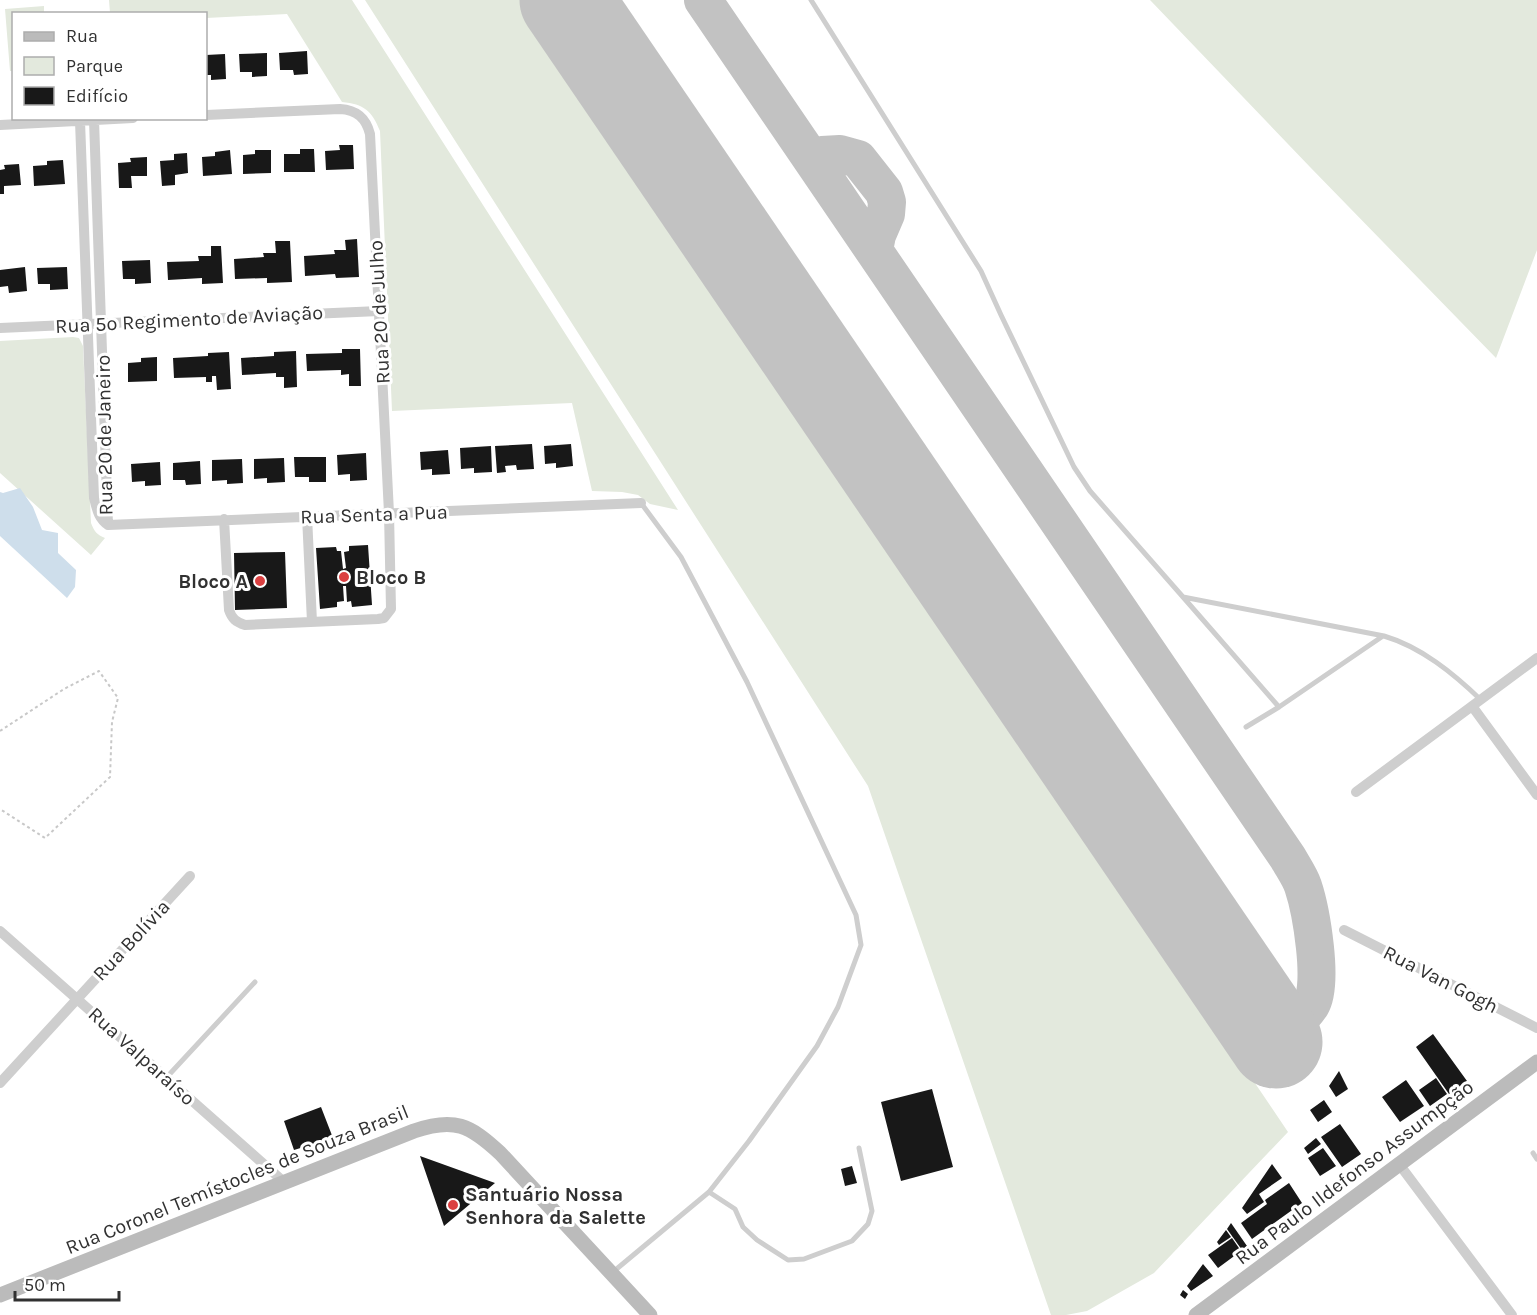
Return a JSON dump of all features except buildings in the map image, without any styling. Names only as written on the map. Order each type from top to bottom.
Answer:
[{"type":"main road","name":"Rua Paulo Ildefonso Assumpção","points":[[1196,1315],[1537,1062]]},
{"type":"main road","name":"Rua Coronel Temístocles de Souza Brasil","points":[[0,1295],[414,1131],[430,1125],[444,1124],[458,1125],[470,1130],[500,1153],[612,1273]]},
{"type":"main road","points":[[612,1273],[650,1315]]},
{"type":"street","name":"Rua 20 de Julho","points":[[207,115],[340,109],[354,111],[360,115],[368,126],[370,134],[392,601],[391,609],[384,618],[312,622]]},
{"type":"street","points":[[0,125],[94,120]]},
{"type":"street","name":"Rua 20 de Janeiro","points":[[94,120],[108,525]]},
{"type":"street","name":"Rua 20 de Janeiro","points":[[80,121],[94,498],[101,520],[108,525]]},
{"type":"street","name":"Rua 5º Regimento de Aviação","points":[[0,328],[379,311]]},
{"type":"street","name":"Rua Senta a Pua","points":[[108,525],[641,503]]},
{"type":"street","points":[[224,519],[229,610],[237,622],[245,625],[312,622],[307,516]]},
{"type":"street","points":[[1356,792],[1537,658]]},
{"type":"street","points":[[1476,703],[1537,795]]},
{"type":"street","name":"Rua Bolívia","points":[[0,1083],[190,876]]},
{"type":"street","name":"Rua Van Gogh","points":[[1344,930],[1537,1028]]},
{"type":"street","name":"Rua Valparaíso","points":[[0,931],[284,1182]]},
{"type":"street","points":[[1399,1164],[1512,1315]]},
{"type":"lane","points":[[811,0],[981,271],[1074,467],[1090,491],[1279,707]]},
{"type":"lane","points":[[612,1273],[710,1192],[749,1141],[817,1046],[838,1007],[861,945],[856,915],[747,682],[681,557],[641,503]]},
{"type":"lane","points":[[1183,597],[1384,636],[1412,646],[1461,680],[1476,703]]},
{"type":"lane","points":[[1246,727],[1384,636]]},
{"type":"lane","points":[[166,1078],[255,982]]},
{"type":"lane","points":[[710,1192],[735,1209],[743,1227],[757,1240],[788,1260],[804,1259],[852,1241],[868,1224],[872,1210],[859,1148]]},
{"type":"lane","points":[[1533,1153],[1537,1159]]},
{"type":"path","points":[[0,731],[64,689],[99,671],[118,698],[112,722],[110,777],[45,838],[0,809]]},
{"type":"green space","points":[[109,0],[352,0],[678,510],[650,504],[638,495],[592,491],[572,403],[392,411],[380,131],[374,118],[366,110],[342,102],[287,14],[207,18],[207,12],[110,12]]},
{"type":"green space","points":[[365,0],[523,0],[1288,1132],[1154,1273],[1087,1311],[1051,1315],[868,786]]},
{"type":"green space","points":[[1150,0],[1537,0],[1537,250],[1496,358],[1310,167]]},
{"type":"green space","points":[[44,6],[44,12],[12,12],[12,71],[10,71],[5,9]]},
{"type":"green space","points":[[79,338],[83,346],[91,523],[96,532],[105,538],[91,555],[0,473],[0,341]]},
{"type":"water","points":[[20,488],[33,507],[42,530],[58,533],[58,553],[76,570],[75,587],[67,598],[0,536],[0,492]]},
{"type":"taxiway","points":[[703,0],[1288,858],[1298,876],[1306,897],[1315,947],[1315,995],[1303,1015],[1276,1042]]},
{"type":"taxiway","points":[[820,171],[822,155],[840,154],[858,159],[884,192],[887,202],[886,214],[877,235],[874,250]]},
{"type":"runway","points":[[566,0],[1276,1042]]},
{"type":"place","name":"Bloco B","points":[[344,577]]},
{"type":"place","name":"Bloco A","points":[[260,581]]},
{"type":"place","name":"Santuário Nossa Senhora da Salette","points":[[453,1205]]}]
